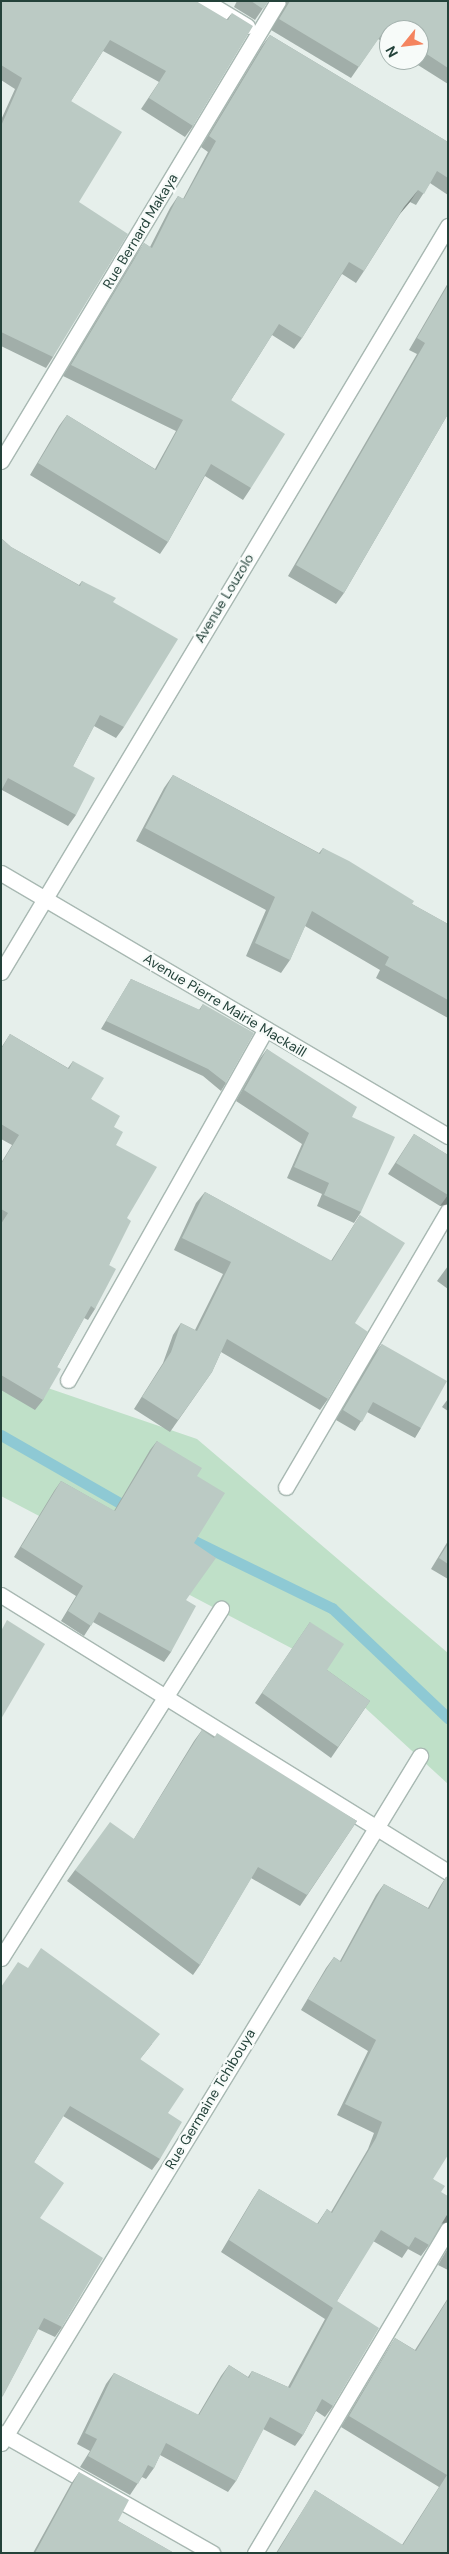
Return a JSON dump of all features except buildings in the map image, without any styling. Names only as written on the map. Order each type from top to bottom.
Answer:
[{"type":"street","points":[[206,1],[275,43]]},
{"type":"street","name":"Rue Bernard Makaya","points":[[1,460],[278,1]]},
{"type":"street","name":"Avenue Louzolo","points":[[1,972],[448,226]]},
{"type":"street","name":"Avenue Pierre Mairie Mackaill","points":[[1,873],[448,1136]]},
{"type":"street","points":[[68,1380],[266,1029]]},
{"type":"street","points":[[286,1487],[448,1211]]},
{"type":"street","points":[[1,1595],[448,1872]]},
{"type":"street","points":[[1,1958],[221,1608]]},
{"type":"street","name":"Rue Germaine Tchibouya","points":[[3,2437],[420,1756]]},
{"type":"street","points":[[255,2553],[448,2229]]},
{"type":"street","points":[[3,2437],[212,2553]]},
{"type":"green space","points":[[1,1372],[197,1439],[448,1653],[448,1784],[312,1659],[1,1496]]},
{"type":"waterway","points":[[1,1435],[132,1510]]},
{"type":"waterway","points":[[182,1535],[332,1608],[448,1718]]}]
